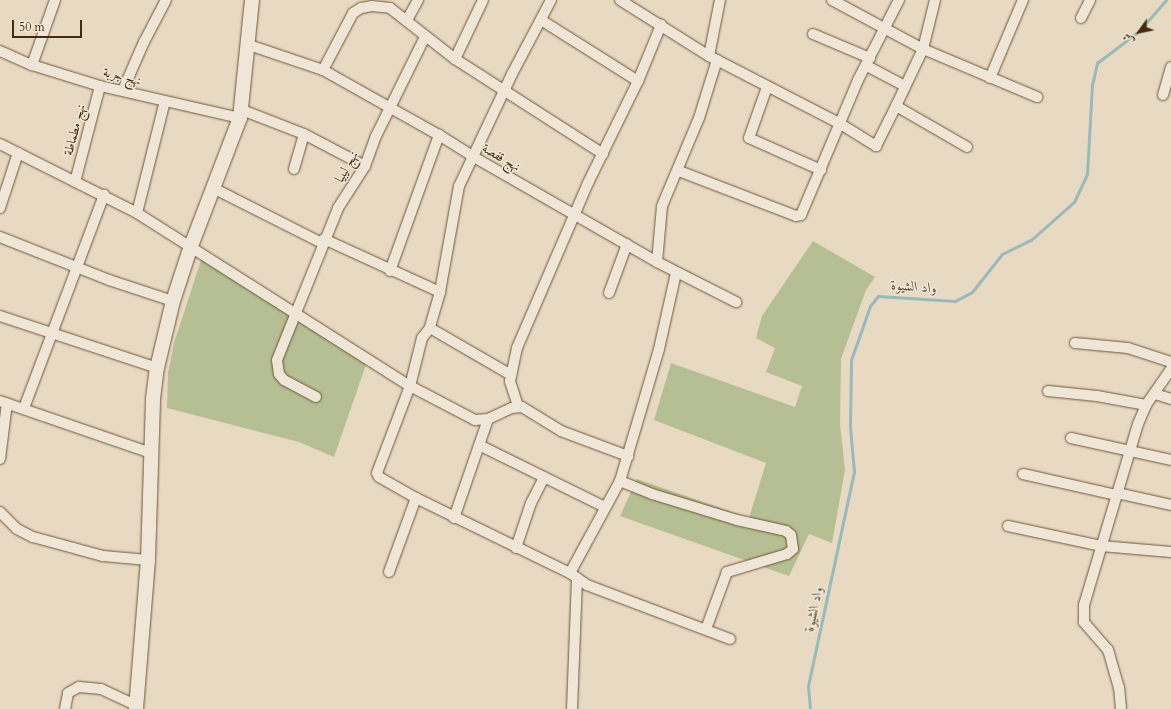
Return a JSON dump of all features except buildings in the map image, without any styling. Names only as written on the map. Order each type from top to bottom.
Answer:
[{"type":"main road","points":[[136,707],[148,560],[152,453],[152,399],[157,368],[173,301],[191,246],[215,189],[241,114],[249,45],[249,1]]},
{"type":"street","points":[[32,65],[55,0]]},
{"type":"street","points":[[123,90],[144,42],[166,0]]},
{"type":"street","points":[[407,20],[418,0]]},
{"type":"street","points":[[455,59],[483,0]]},
{"type":"street","points":[[551,0],[472,156],[458,190],[440,292],[430,328],[422,338],[410,386],[377,473],[379,478],[416,498],[454,518],[573,575],[587,584],[730,639]]},
{"type":"street","points":[[620,0],[713,58],[839,123],[876,146],[923,50],[935,0]]},
{"type":"street","points":[[657,262],[661,211],[666,194],[679,171],[699,118],[713,58],[720,0]]},
{"type":"street","points":[[832,0],[923,50],[1037,97]]},
{"type":"street","points":[[679,171],[796,216],[803,210],[839,123],[899,0]]},
{"type":"street","points":[[990,78],[1023,0]]},
{"type":"street","points":[[1081,18],[1090,0]]},
{"type":"street","points":[[323,70],[353,13],[361,8],[390,8],[407,20],[424,37],[455,59],[504,92],[603,154]]},
{"type":"street","points":[[541,20],[638,81]]},
{"type":"street","points":[[628,456],[561,431],[518,406],[512,388],[511,375],[521,337],[529,324],[574,214],[638,81],[661,25]]},
{"type":"street","points":[[813,34],[869,62],[905,86]]},
{"type":"street","name":"نهج ليبيا","points":[[316,397],[284,380],[276,366],[295,311],[323,241],[338,208],[365,166],[390,107],[424,37]]},
{"type":"street","name":"نهج قفصة","points":[[249,45],[323,70],[440,134],[472,156],[676,273],[736,302]]},
{"type":"street","name":"نهج جربة","points":[[0,51],[32,65],[100,86],[123,90],[165,101],[241,114],[304,134],[365,166]]},
{"type":"street","points":[[1163,95],[1171,67]]},
{"type":"street","name":"نهج مطماطة","points":[[75,182],[100,86]]},
{"type":"street","points":[[767,87],[749,138],[820,170]]},
{"type":"street","points":[[137,214],[165,101]]},
{"type":"street","points":[[896,106],[967,147]]},
{"type":"street","points":[[294,169],[304,134]]},
{"type":"street","points":[[390,271],[440,134]]},
{"type":"street","points":[[0,144],[104,195],[137,214],[295,311],[410,386],[475,420],[488,419],[518,406]]},
{"type":"street","points":[[0,208],[18,153]]},
{"type":"street","points":[[215,189],[323,241],[440,292]]},
{"type":"street","points":[[24,408],[52,334],[64,297],[79,268],[104,195]]},
{"type":"street","points":[[0,237],[79,268],[173,301]]},
{"type":"street","points":[[609,293],[627,244]]},
{"type":"street","points":[[572,709],[573,575],[605,506],[620,480],[659,349],[676,273]]},
{"type":"street","points":[[0,316],[157,368]]},
{"type":"street","points":[[430,328],[511,375]]},
{"type":"street","points":[[1075,343],[1128,348],[1171,362]]},
{"type":"street","points":[[1121,709],[1119,688],[1108,650],[1082,618],[1128,451],[1146,405],[1171,369]]},
{"type":"street","points":[[1048,391],[1097,396],[1146,405]]},
{"type":"street","points":[[1155,394],[1171,399]]},
{"type":"street","points":[[0,458],[3,402],[152,453]]},
{"type":"street","points":[[454,518],[481,446],[488,419]]},
{"type":"street","points":[[1071,438],[1171,460]]},
{"type":"street","points":[[481,446],[605,506]]},
{"type":"street","points":[[1023,474],[1171,505]]},
{"type":"street","points":[[516,548],[531,503],[544,476]]},
{"type":"street","points":[[620,480],[652,494],[737,520],[786,531],[791,535],[793,549],[787,554],[727,572],[706,629]]},
{"type":"street","points":[[389,572],[416,498]]},
{"type":"street","points":[[0,512],[17,529],[39,539],[104,556],[148,560]]},
{"type":"street","points":[[1008,526],[1101,546],[1171,552]]},
{"type":"street","points":[[65,709],[68,693],[79,687],[101,689],[136,707]]},
{"type":"green space","points":[[813,241],[875,277],[866,290],[841,359],[840,424],[845,470],[832,543],[809,534],[789,576],[620,516],[637,479],[749,518],[766,463],[654,420],[671,363],[795,407],[802,386],[766,372],[775,348],[756,338],[762,316]]},
{"type":"green space","points":[[203,254],[367,362],[334,457],[299,442],[167,408],[168,373],[174,343]]},
{"type":"waterway","name":"واد الشيوة","points":[[810,709],[808,686],[854,472],[850,427],[851,360],[870,306],[878,296],[955,301],[972,292],[1002,254],[1031,240],[1074,202],[1087,174],[1092,85],[1097,63],[1139,31],[1166,0]]}]
